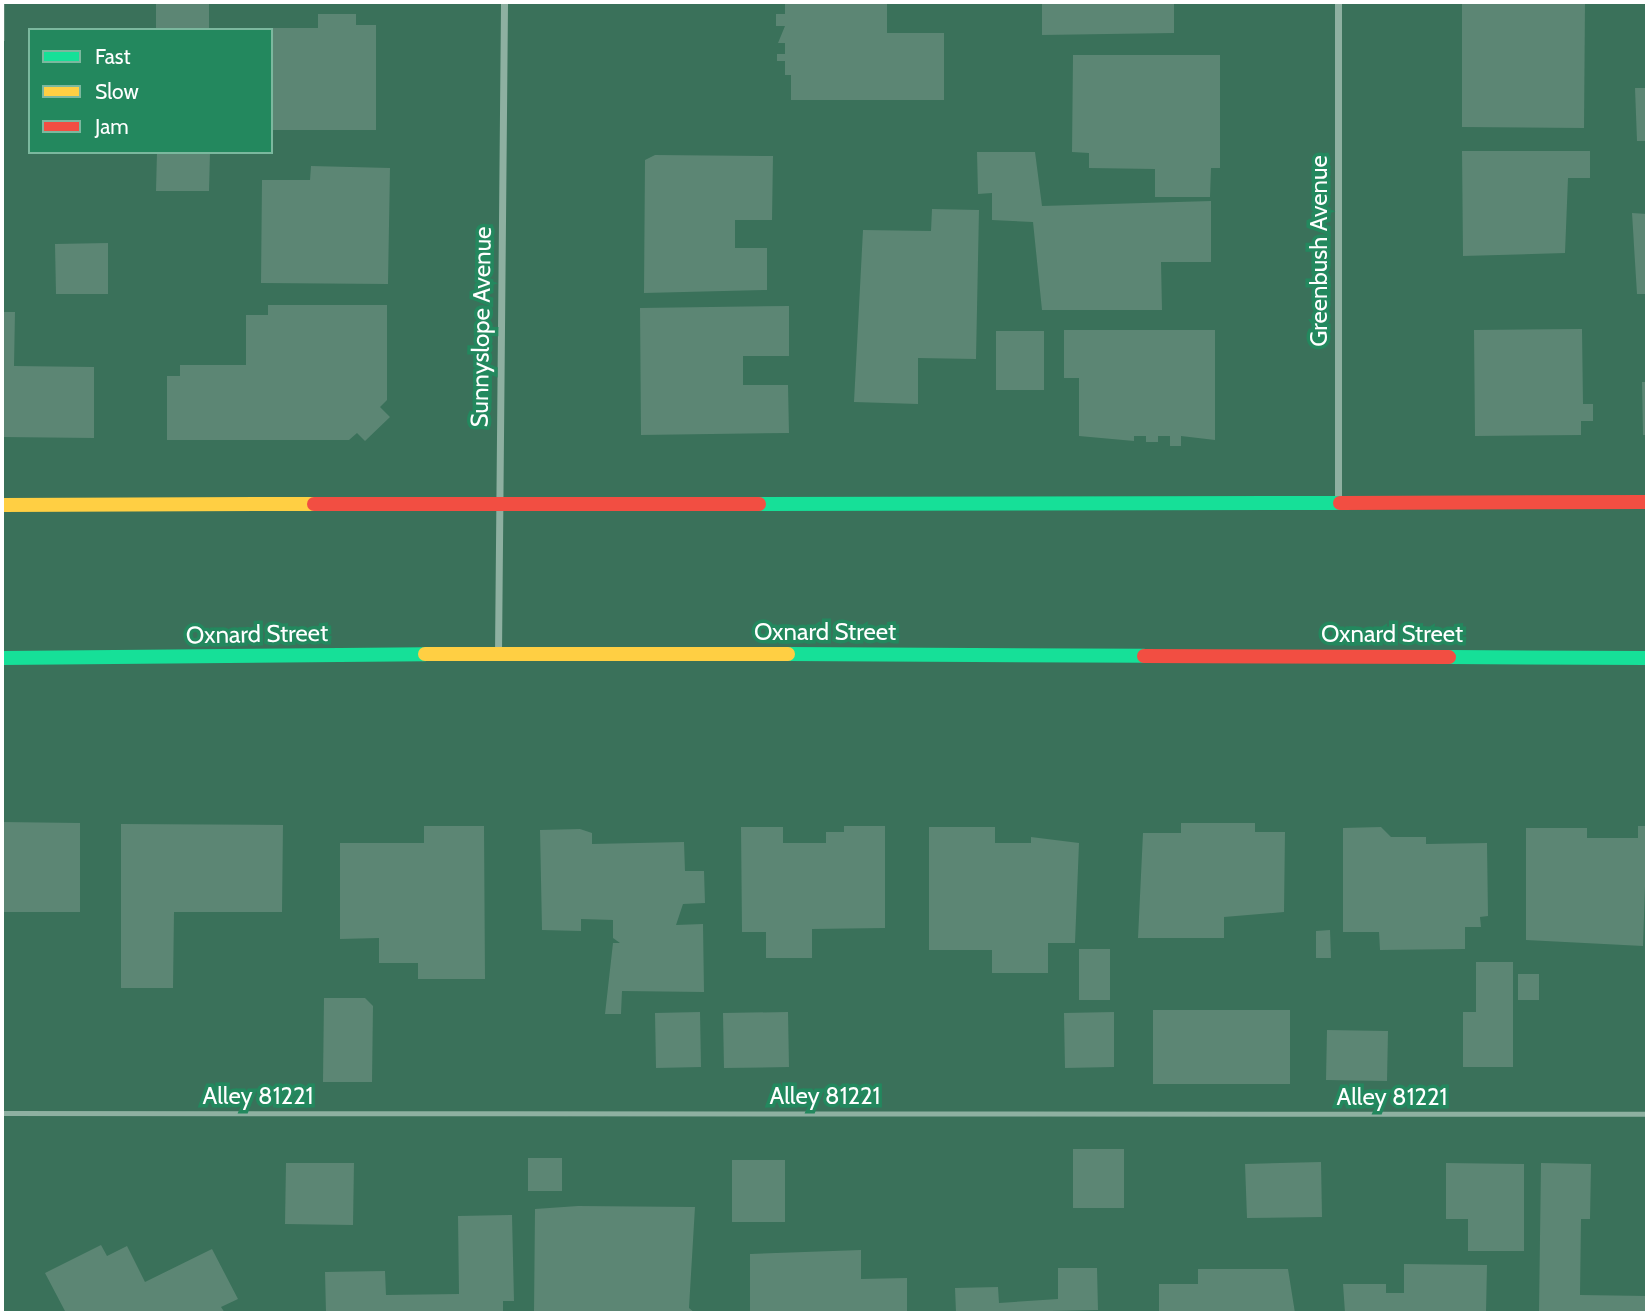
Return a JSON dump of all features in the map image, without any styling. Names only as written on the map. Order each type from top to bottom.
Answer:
[{"type":"street","name":"Sunnyslope Avenue","points":[[498,653],[504,2]]},
{"type":"street","name":"Greenbush Avenue","points":[[1338,2],[1338,500]]},
{"type":"street","points":[[2,505],[499,507],[1338,500],[1647,502]]},
{"type":"street","name":"Oxnard Street","points":[[2,658],[498,653],[1647,658]]},
{"type":"lane","name":"Alley 81221","points":[[2,1113],[1647,1114]]},
{"type":"building","points":[[2,2],[5,2],[5,41],[2,41]]},
{"type":"building","points":[[156,2],[209,2],[209,28],[156,28]]},
{"type":"building","points":[[785,2],[880,2],[887,4],[887,33],[944,33],[944,100],[791,100],[791,75],[785,75],[785,61],[777,61],[777,54],[785,54],[785,43],[778,43],[785,26],[776,26],[776,14],[785,14]]},
{"type":"building","points":[[1042,2],[1174,2],[1174,33],[1042,35]]},
{"type":"building","points":[[1462,2],[1585,2],[1584,128],[1462,127]]},
{"type":"building","points":[[318,14],[356,14],[356,25],[376,25],[376,130],[273,130],[273,28],[318,28]]},
{"type":"building","points":[[1073,55],[1220,55],[1220,168],[1211,168],[1210,197],[1155,197],[1155,169],[1089,168],[1089,153],[1072,152]]},
{"type":"building","points":[[1635,88],[1647,88],[1647,141],[1637,141]]},
{"type":"building","points":[[1462,151],[1590,151],[1590,178],[1568,178],[1565,253],[1463,256]]},
{"type":"building","points":[[977,152],[1035,152],[1042,206],[1211,201],[1211,262],[1161,262],[1162,310],[1042,310],[1033,222],[992,220],[992,193],[978,194]]},
{"type":"building","points":[[157,154],[210,154],[209,191],[156,191]]},
{"type":"building","points":[[655,155],[773,156],[772,220],[735,220],[735,248],[767,248],[767,290],[644,293],[645,160]]},
{"type":"building","points":[[311,166],[390,168],[388,284],[261,283],[262,180],[310,180]]},
{"type":"building","points":[[932,209],[979,210],[976,359],[918,358],[918,404],[854,402],[863,230],[931,231]]},
{"type":"building","points":[[1632,213],[1647,214],[1647,294],[1637,294]]},
{"type":"building","points":[[108,243],[108,294],[56,294],[55,244]]},
{"type":"building","points":[[268,305],[387,305],[387,400],[380,407],[390,417],[365,441],[357,433],[349,440],[167,440],[167,376],[180,376],[180,365],[246,365],[246,315],[268,315]]},
{"type":"building","points":[[789,306],[789,356],[743,356],[743,385],[788,385],[789,433],[641,435],[640,308]]},
{"type":"building","points":[[2,312],[15,312],[14,366],[94,367],[94,438],[2,437]]},
{"type":"building","points":[[1582,329],[1583,404],[1593,404],[1593,421],[1581,421],[1581,435],[1475,436],[1474,330]]},
{"type":"building","points":[[1064,330],[1215,330],[1215,440],[1181,436],[1181,446],[1170,446],[1170,436],[1158,436],[1158,442],[1146,442],[1146,436],[1134,436],[1134,441],[1079,436],[1079,378],[1064,378]]},
{"type":"building","points":[[996,331],[1044,331],[1044,390],[996,390]]},
{"type":"building","points":[[1642,382],[1647,382],[1647,435],[1643,435]]},
{"type":"building","points":[[2,822],[80,823],[80,912],[2,912]]},
{"type":"building","points":[[1181,823],[1255,823],[1255,832],[1285,832],[1284,912],[1224,917],[1224,938],[1138,938],[1143,833],[1181,833]]},
{"type":"building","points":[[121,824],[283,825],[282,912],[174,912],[173,988],[121,988]]},
{"type":"building","points":[[424,826],[484,826],[485,979],[418,979],[418,963],[379,963],[379,938],[340,939],[340,843],[424,843]]},
{"type":"building","points":[[844,826],[885,826],[885,928],[812,929],[812,958],[766,958],[766,932],[742,932],[741,827],[783,827],[783,843],[826,843],[826,832],[844,832]]},
{"type":"building","points":[[1638,826],[1647,826],[1643,946],[1526,940],[1526,828],[1587,828],[1587,838],[1638,838]]},
{"type":"building","points":[[929,827],[995,827],[995,843],[1031,843],[1031,837],[1079,843],[1075,943],[1048,943],[1048,973],[992,973],[992,950],[929,950]]},
{"type":"building","points":[[1381,827],[1391,837],[1426,837],[1426,844],[1487,843],[1488,916],[1480,917],[1481,927],[1465,927],[1465,949],[1380,950],[1379,932],[1343,932],[1343,828]]},
{"type":"building","points":[[580,829],[592,833],[592,844],[684,842],[685,871],[704,871],[705,903],[683,904],[676,925],[703,924],[704,992],[622,991],[621,1014],[605,1014],[613,943],[620,943],[613,938],[613,920],[581,919],[581,931],[542,930],[540,830]]},
{"type":"building","points":[[1330,930],[1331,958],[1316,958],[1316,931]]},
{"type":"building","points":[[1079,949],[1110,949],[1110,1000],[1079,1000]]},
{"type":"building","points":[[1476,962],[1513,962],[1513,1067],[1463,1067],[1463,1012],[1476,1012]]},
{"type":"building","points":[[1518,974],[1539,974],[1539,1000],[1518,1000]]},
{"type":"building","points":[[324,998],[365,998],[373,1006],[372,1082],[323,1082]]},
{"type":"building","points":[[1153,1010],[1290,1010],[1290,1084],[1153,1084]]},
{"type":"building","points":[[700,1012],[701,1067],[656,1068],[655,1013]]},
{"type":"building","points":[[788,1012],[789,1067],[724,1068],[723,1013]]},
{"type":"building","points":[[1114,1012],[1114,1067],[1065,1068],[1064,1013]]},
{"type":"building","points":[[1327,1030],[1388,1031],[1387,1081],[1326,1080]]},
{"type":"building","points":[[1073,1149],[1124,1149],[1124,1208],[1073,1208]]},
{"type":"building","points":[[528,1158],[562,1158],[562,1191],[528,1191]]},
{"type":"building","points":[[732,1160],[785,1160],[785,1222],[732,1222]]},
{"type":"building","points":[[1321,1162],[1322,1217],[1247,1218],[1245,1164]]},
{"type":"building","points":[[286,1163],[354,1163],[353,1225],[285,1224]]},
{"type":"building","points":[[1446,1163],[1524,1164],[1524,1251],[1468,1251],[1468,1219],[1446,1219]]},
{"type":"building","points":[[1541,1163],[1591,1164],[1590,1219],[1581,1219],[1580,1295],[1647,1296],[1647,1313],[1539,1313]]},
{"type":"building","points":[[578,1206],[695,1207],[689,1308],[695,1313],[534,1313],[535,1209]]},
{"type":"building","points":[[512,1215],[514,1301],[503,1301],[503,1313],[326,1313],[325,1272],[385,1271],[386,1295],[459,1294],[458,1216]]},
{"type":"building","points":[[101,1245],[107,1256],[127,1246],[145,1282],[212,1249],[238,1299],[221,1307],[225,1313],[66,1313],[45,1273]]},
{"type":"building","points":[[861,1250],[861,1279],[907,1278],[907,1313],[737,1313],[750,1311],[750,1254]]},
{"type":"building","points":[[1404,1264],[1487,1265],[1486,1313],[1345,1313],[1343,1284],[1386,1284],[1386,1293],[1404,1293]]},
{"type":"building","points":[[1058,1268],[1097,1268],[1098,1310],[956,1313],[955,1288],[998,1287],[999,1303],[1058,1299]]},
{"type":"building","points":[[1198,1269],[1288,1269],[1295,1313],[1159,1313],[1159,1284],[1198,1284]]},
{"type":"traffic: fast","points":[[759,504],[1340,503]]},
{"type":"traffic: fast","points":[[2,658],[425,654]]},
{"type":"traffic: fast","points":[[788,654],[1144,656]]},
{"type":"traffic: fast","points":[[1449,657],[1647,658]]},
{"type":"traffic: slow","points":[[2,505],[314,504]]},
{"type":"traffic: slow","points":[[425,654],[788,654]]},
{"type":"traffic: jam","points":[[1340,503],[1647,502]]},
{"type":"traffic: jam","points":[[314,504],[759,504]]},
{"type":"traffic: jam","points":[[1144,656],[1449,657]]}]
